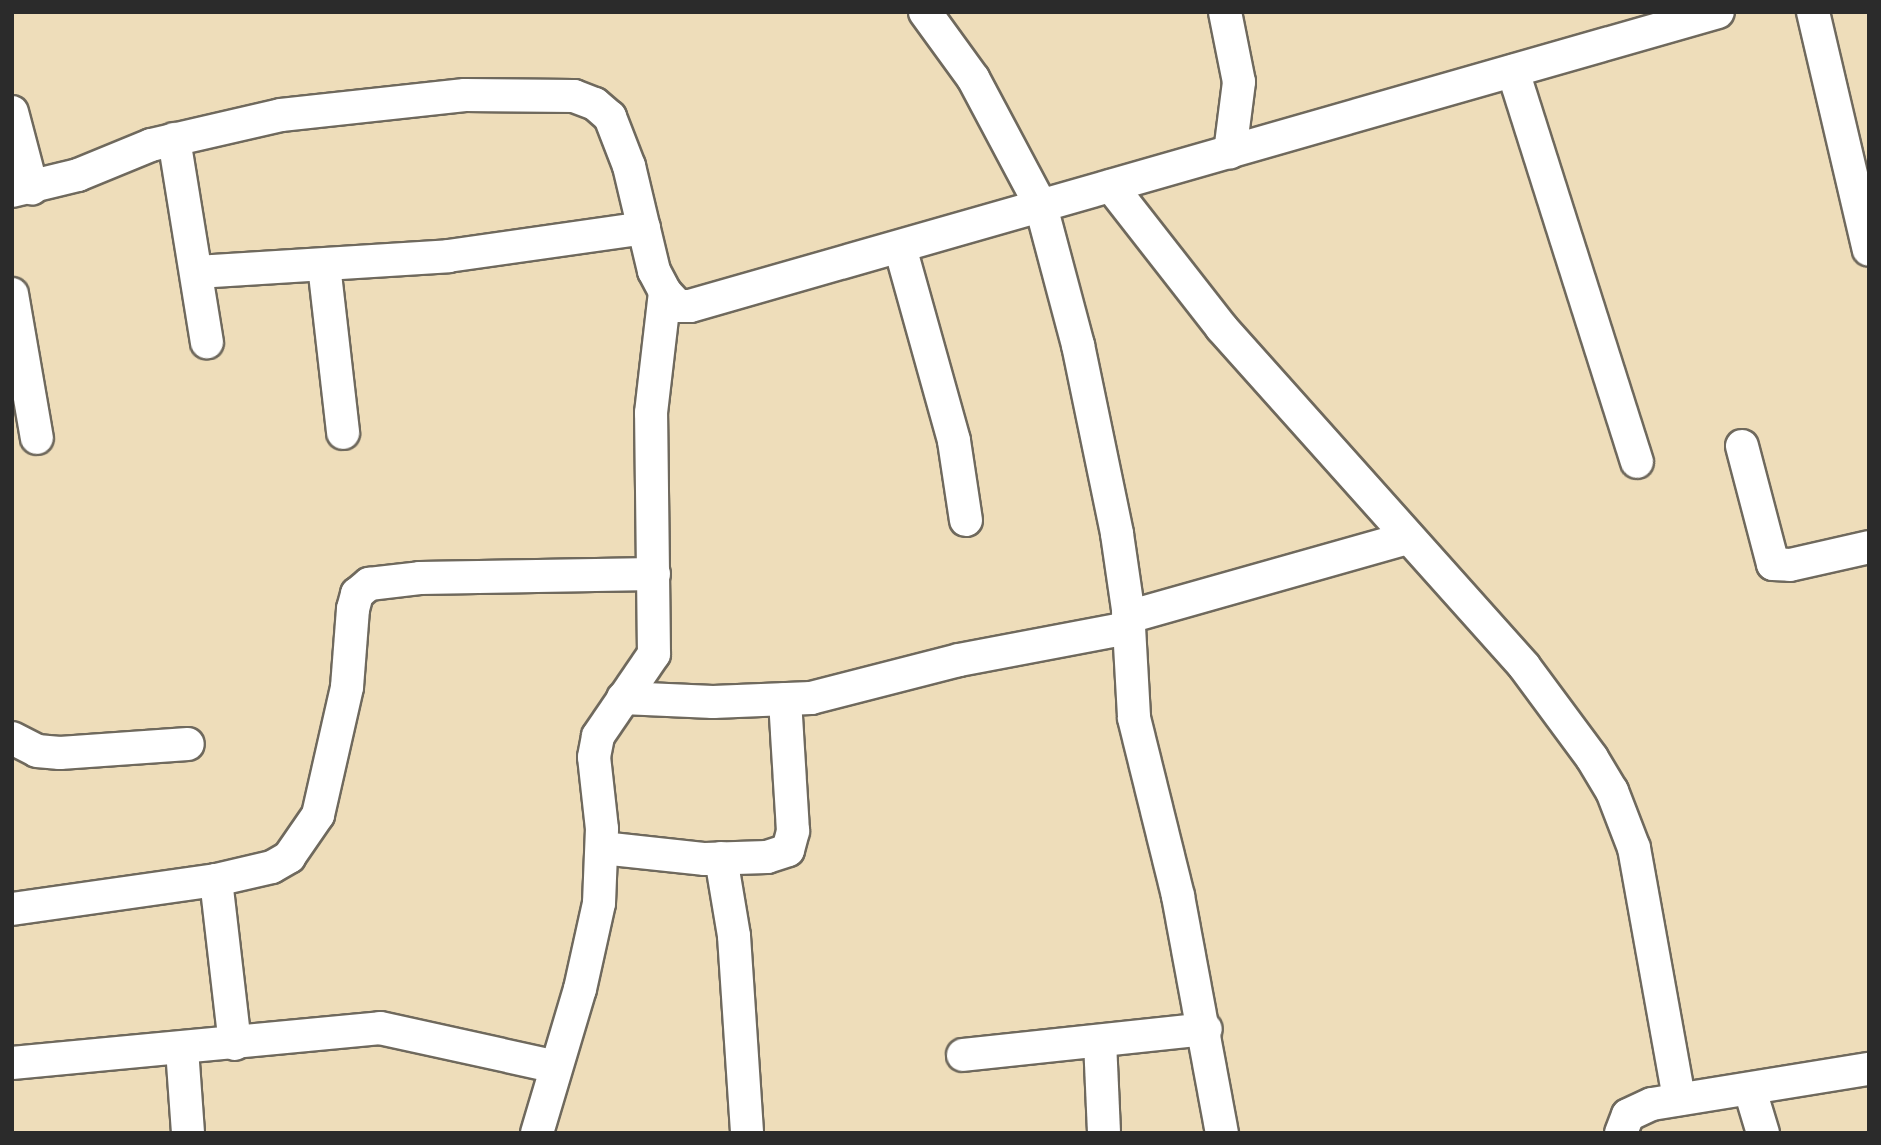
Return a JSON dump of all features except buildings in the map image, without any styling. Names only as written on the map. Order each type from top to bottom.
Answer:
[{"type":"street","points":[[925,12],[973,78],[1041,206],[1097,434],[1128,623],[1134,719],[1162,822],[1206,1029],[1222,1133]]},
{"type":"street","points":[[1225,12],[1240,82],[1230,152]]},
{"type":"street","points":[[12,112],[22,189],[173,139],[281,115],[421,99],[573,96],[595,104],[610,117],[621,141],[643,228],[665,292],[678,306],[690,306],[1718,12]]},
{"type":"street","points":[[1813,12],[1869,250]]},
{"type":"street","points":[[1513,71],[1637,462]]},
{"type":"street","points":[[173,139],[207,342]]},
{"type":"street","points":[[1111,186],[1221,327],[1551,699],[1612,791],[1642,881],[1679,1099]]},
{"type":"street","points":[[197,272],[448,256],[643,228]]},
{"type":"street","points":[[900,247],[954,441],[965,520]]},
{"type":"street","points":[[324,265],[343,433]]},
{"type":"street","points":[[537,1133],[554,1066],[592,942],[602,848],[594,757],[598,736],[654,653],[651,413],[665,292]]},
{"type":"street","points":[[12,294],[37,438]]},
{"type":"street","points":[[1742,446],[1773,564],[1790,565],[1869,547]]},
{"type":"street","points":[[623,698],[785,699],[862,688],[959,660],[1128,623],[1407,538]]},
{"type":"street","points":[[12,909],[216,880],[272,867],[289,857],[317,815],[347,687],[353,608],[357,594],[369,584],[420,578],[654,574]]},
{"type":"street","points":[[602,848],[721,858],[779,855],[791,843],[785,699]]},
{"type":"street","points":[[12,738],[37,751],[60,753],[188,744]]},
{"type":"street","points":[[721,858],[734,936],[747,1133]]},
{"type":"street","points":[[216,880],[234,1044]]},
{"type":"street","points":[[12,1063],[234,1044],[331,1030],[380,1028],[554,1066]]},
{"type":"street","points":[[963,1055],[1206,1029]]},
{"type":"street","points":[[1100,1041],[1104,1133]]},
{"type":"street","points":[[182,1049],[188,1133]]},
{"type":"street","points":[[1621,1133],[1628,1115],[1639,1108],[1679,1099],[1750,1090],[1869,1069]]},
{"type":"street","points":[[1750,1090],[1763,1133]]}]
